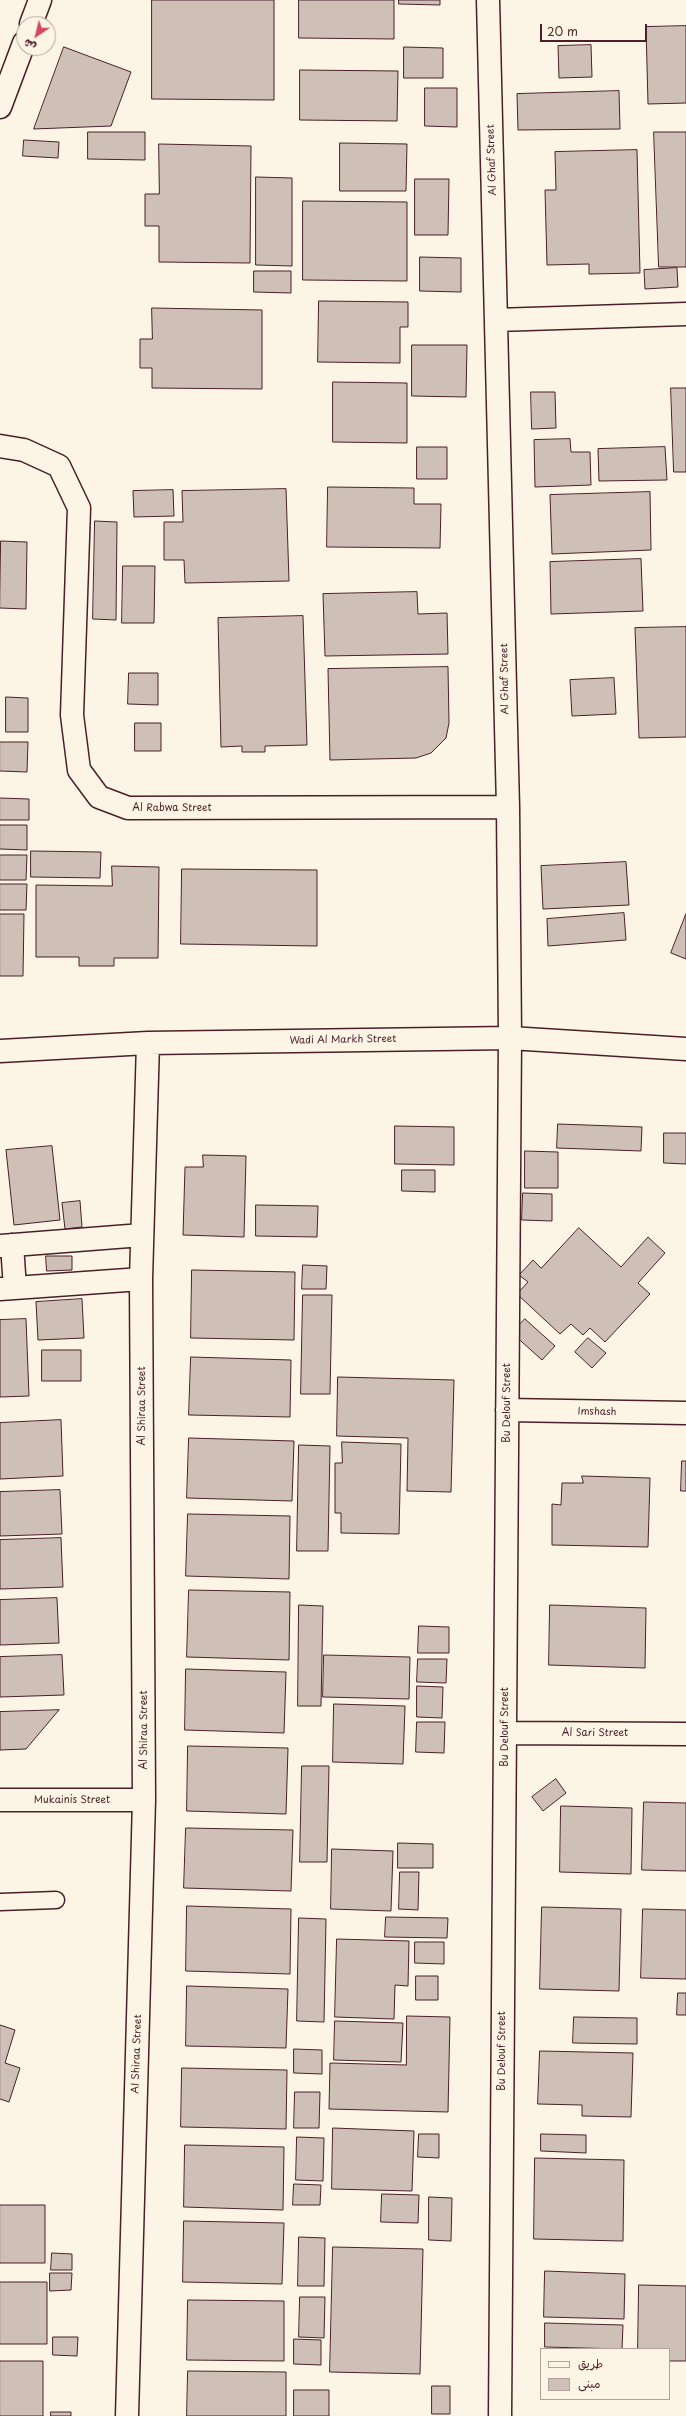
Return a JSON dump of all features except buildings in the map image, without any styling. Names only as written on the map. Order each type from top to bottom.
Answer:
[{"type":"street","points":[[34,16],[40,0]]},
{"type":"street","name":"Al Ghaf Street","points":[[488,0],[508,807],[510,1038]]},
{"type":"street","points":[[0,107],[19,56]]},
{"type":"street","points":[[496,320],[686,314]]},
{"type":"street","name":"Al Rabwa Street","points":[[0,446],[24,450],[60,466],[79,508],[72,715],[79,770],[99,796],[128,808],[508,807]]},
{"type":"street","name":"Wadi Al Markh Street","points":[[0,1051],[148,1043],[510,1038],[686,1049]]},
{"type":"street","name":"Bu Delouf Street","points":[[500,2416],[510,1038]]},
{"type":"street","name":"Al Shiraa Street","points":[[127,2416],[144,1800],[141,1279],[148,1043]]},
{"type":"street","points":[[141,1279],[7,1289],[6,1245],[142,1235]]},
{"type":"street","name":"Imshash","points":[[507,1410],[686,1413]]},
{"type":"street","name":"Al Sari Street","points":[[505,1733],[686,1734]]},
{"type":"street","name":"Mukainis Street","points":[[0,1800],[144,1800]]},
{"type":"lane","points":[[0,1902],[56,1900]]}]
